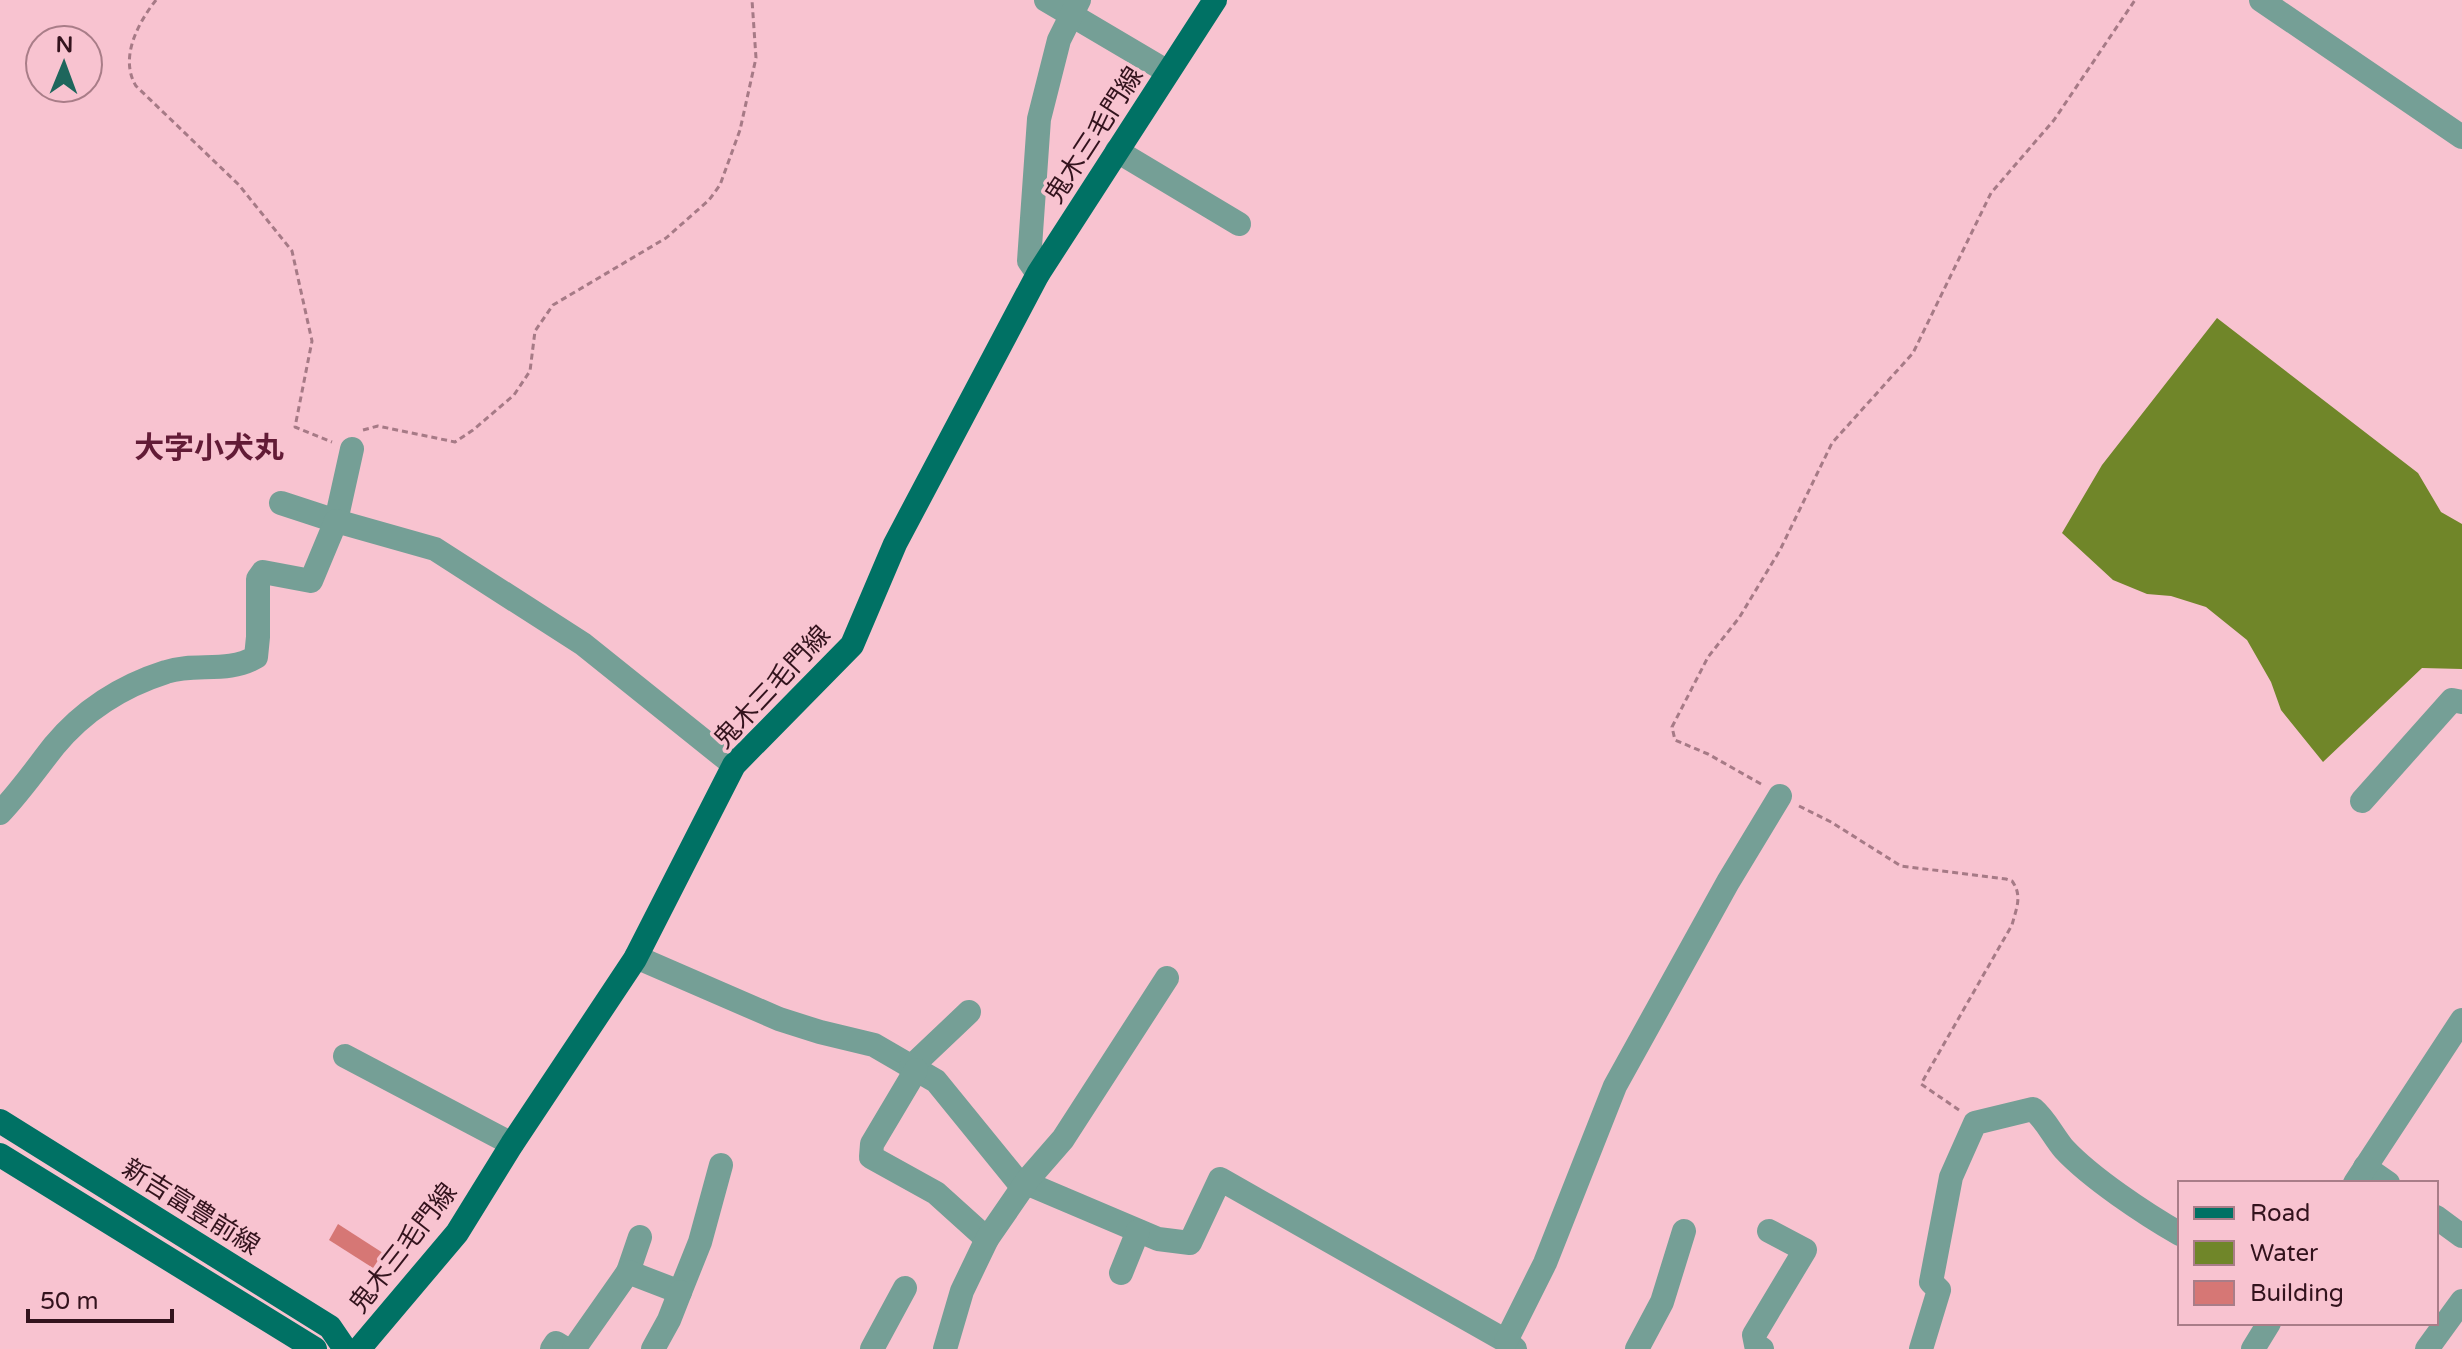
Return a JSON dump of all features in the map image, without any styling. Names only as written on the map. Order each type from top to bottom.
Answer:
[{"type":"main road","name":"鬼木三毛門線","points":[[359,1349],[457,1233],[636,957],[734,765],[852,645],[895,544],[1038,274],[1215,0]]},
{"type":"main road","name":"新吉富豊前線","points":[[0,1121],[330,1327],[345,1349]]},
{"type":"main road","points":[[0,1155],[315,1349]]},
{"type":"street","points":[[1046,0],[1076,8],[1168,72]]},
{"type":"street","points":[[2261,0],[2462,137]]},
{"type":"street","points":[[1038,274],[1029,261],[1039,119],[1059,40],[1076,8]]},
{"type":"street","points":[[1117,151],[1239,224]]},
{"type":"street","points":[[0,813],[23,789],[55,745],[100,703],[127,687],[169,671],[234,666],[256,657],[258,579],[263,572],[311,581],[336,521],[352,449]]},
{"type":"street","points":[[281,503],[435,549],[583,644],[734,765]]},
{"type":"street","points":[[2362,801],[2452,700],[2462,702]]},
{"type":"street","points":[[636,957],[779,1019],[874,1045],[914,1068],[936,1081],[1025,1186],[1158,1239],[1190,1243],[1220,1179],[1510,1345],[1615,1086],[1728,882],[1780,796]]},
{"type":"street","points":[[945,1349],[962,1291],[987,1239],[1063,1139],[1167,978]]},
{"type":"street","points":[[969,1012],[914,1068],[872,1144],[871,1157],[936,1193],[987,1239]]},
{"type":"street","points":[[2381,1181],[2360,1175],[2462,1020]]},
{"type":"street","points":[[345,1056],[512,1144]]},
{"type":"street","points":[[1921,1349],[1939,1290],[1931,1282],[1951,1177],[1975,1123],[2033,1109],[2065,1150],[2083,1166],[2145,1213],[2178,1233]]},
{"type":"street","points":[[653,1349],[669,1320],[700,1242],[721,1165]]},
{"type":"street","points":[[2438,1218],[2462,1236]]},
{"type":"street","points":[[1121,1273],[1138,1231]]},
{"type":"street","points":[[1637,1349],[1662,1302],[1684,1231]]},
{"type":"street","points":[[1762,1349],[1756,1345],[1754,1335],[1805,1250],[1769,1231]]},
{"type":"street","points":[[574,1349],[628,1272],[640,1237]]},
{"type":"street","points":[[628,1272],[680,1292]]},
{"type":"street","points":[[872,1349],[905,1288]]},
{"type":"street","points":[[2427,1349],[2462,1301]]},
{"type":"street","points":[[2253,1349],[2268,1325]]},
{"type":"street","points":[[552,1349],[556,1343],[566,1349]]},
{"type":"path","points":[[156,0],[135,35],[130,53],[130,76],[136,86],[239,185],[292,251],[312,341],[295,427],[352,449],[364,429],[378,426],[455,442],[473,430],[514,395],[530,371],[535,331],[553,305],[666,238],[709,200],[720,185],[749,96],[756,58],[752,0]]},
{"type":"path","points":[[1975,1123],[1921,1084],[2012,925],[2020,896],[2016,886],[2006,879],[1901,866],[1740,770],[1675,740],[1672,727],[1708,657],[1739,618],[1780,550],[1832,443],[1913,353],[1991,193],[2054,120],[2135,0]]},
{"type":"water","points":[[2217,318],[2418,473],[2441,512],[2462,524],[2462,669],[2422,668],[2323,762],[2281,710],[2271,682],[2247,640],[2206,607],[2171,596],[2147,594],[2113,580],[2062,533],[2102,465]]},
{"type":"building","points":[[338,1224],[383,1253],[373,1268],[329,1240]]},
{"type":"district","name":"大字小犬丸","points":[[209,448]]}]
